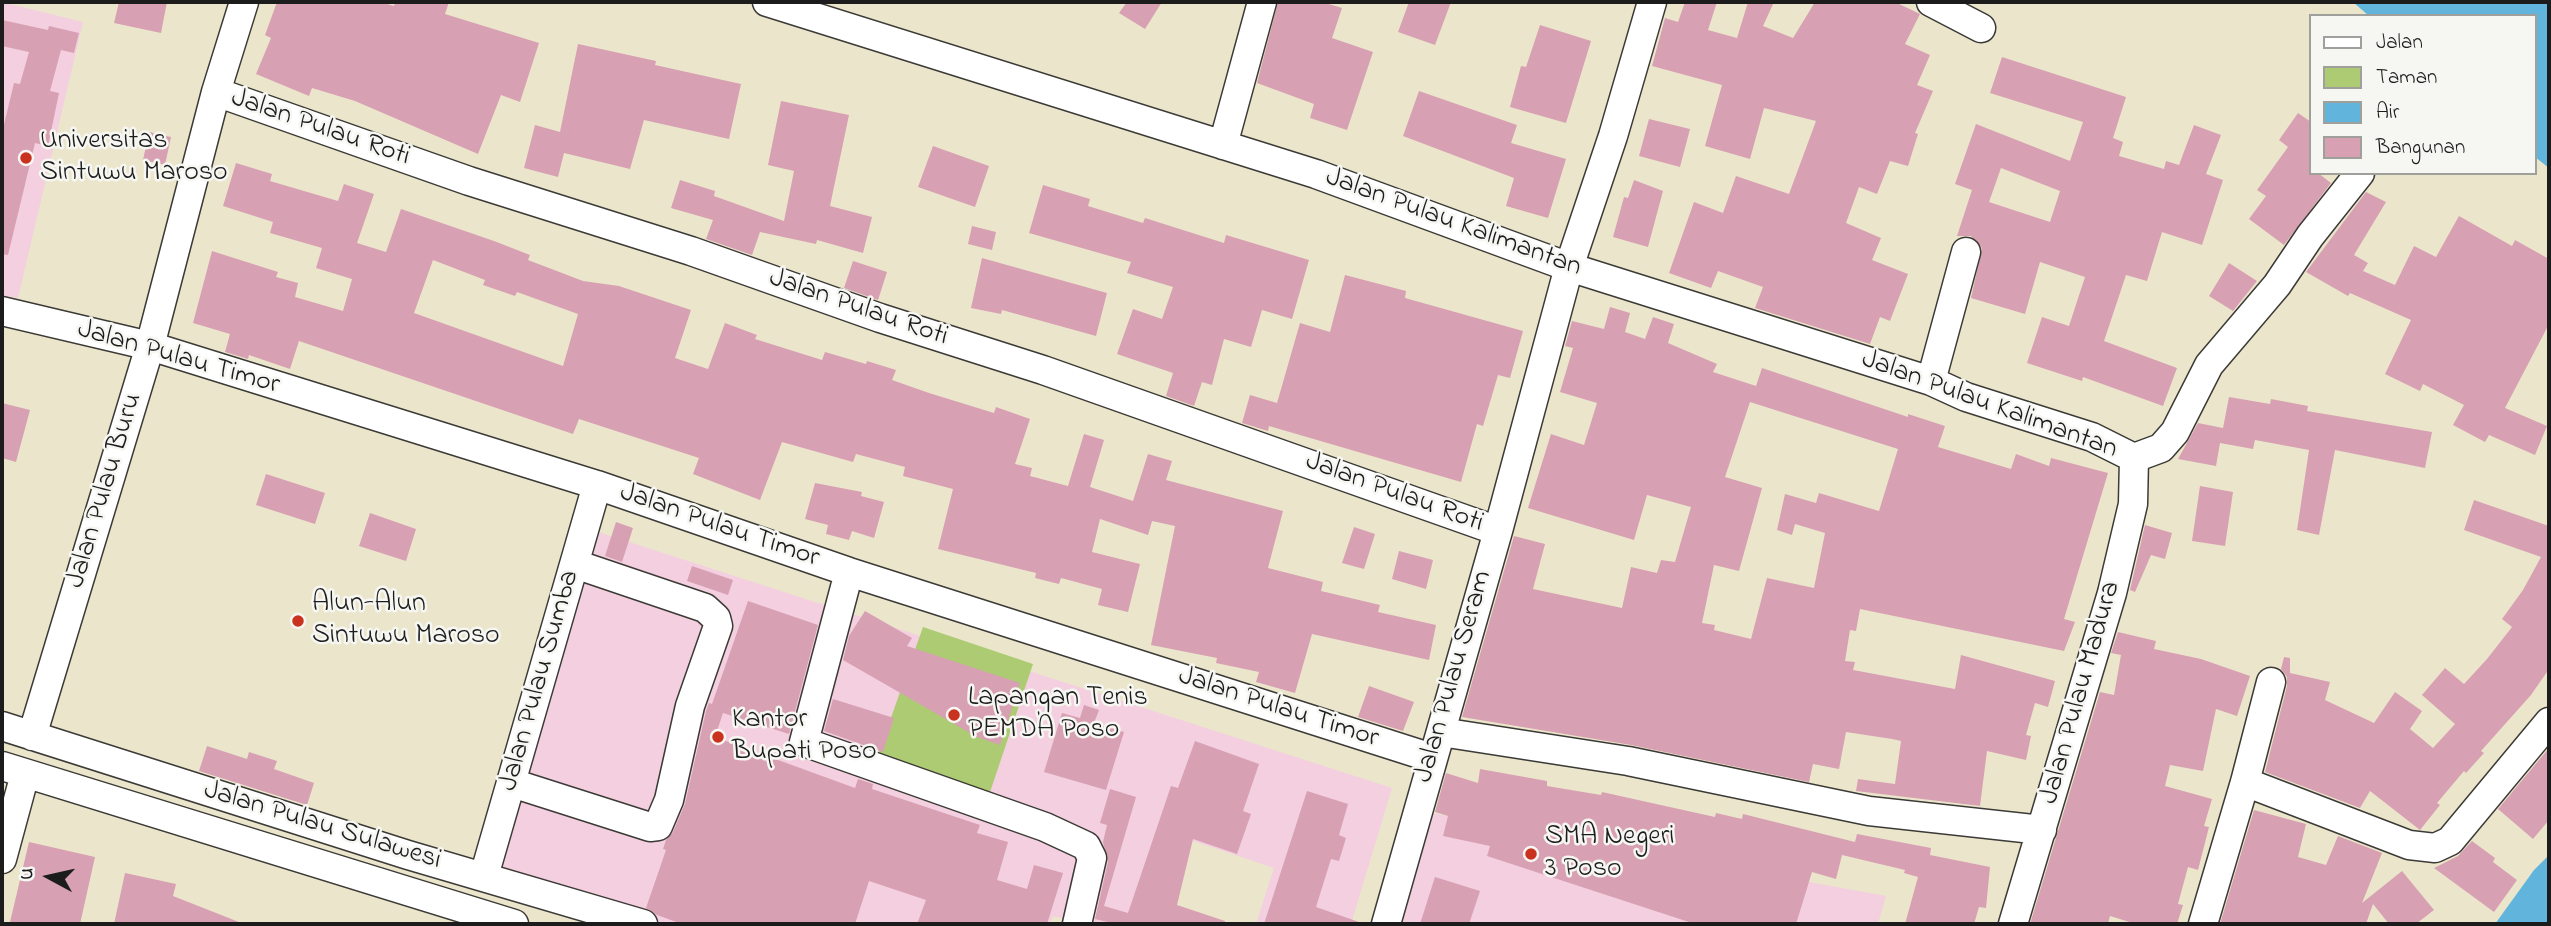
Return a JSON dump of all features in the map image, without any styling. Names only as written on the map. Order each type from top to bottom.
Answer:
[{"type":"street","name":"Jalan Pulau Buru","points":[[32,736],[150,346],[216,92],[244,2]]},
{"type":"street","name":"Jalan Pulau Kalimantan","points":[[767,2],[1223,145],[1420,210],[1569,267],[1931,381],[1966,397],[2092,437],[2134,458]]},
{"type":"street","points":[[1223,145],[1262,2]]},
{"type":"street","name":"Jalan Pulau Seram","points":[[1386,924],[1498,531],[1569,267],[1613,136],[1652,2]]},
{"type":"street","points":[[1947,6],[1981,28]]},
{"type":"street","name":"Jalan Pulau Roti","points":[[216,92],[469,181],[691,251],[880,318],[1043,370],[1498,531]]},
{"type":"street","points":[[2134,458],[2161,448],[2175,432],[2193,402],[2209,365],[2277,285],[2359,175]]},
{"type":"street","points":[[1931,381],[1966,252]]},
{"type":"street","name":"Jalan Pulau Timor","points":[[2,310],[150,346],[597,485],[849,572],[1432,758]]},
{"type":"street","name":"Jalan Pulau Madura","points":[[2013,924],[2127,534],[2135,492],[2134,458]]},
{"type":"street","name":"Jalan Pulau Sumba","points":[[484,876],[597,485]]},
{"type":"street","points":[[512,783],[650,827],[658,826],[669,800],[690,706],[718,626],[716,618],[705,608],[575,564]]},
{"type":"street","points":[[849,572],[804,743],[1045,827],[1086,846],[1092,858],[1077,924]]},
{"type":"street","points":[[2203,924],[2271,682]]},
{"type":"street","points":[[2245,782],[2409,845],[2435,848],[2450,841],[2549,722]]},
{"type":"street","name":"Jalan Pulau Sulawesi","points":[[2,726],[234,800],[643,924]]},
{"type":"street","points":[[1441,732],[1628,761],[1869,811],[2042,830]]},
{"type":"street","points":[[2,859],[13,770]]},
{"type":"street","name":"Jalan Pulau Sulawesi","points":[[13,770],[225,835],[470,918],[514,924]]},
{"type":"street","points":[[225,835],[234,800]]},
{"type":"shaded area","name":"Universitas Sintuwu Maroso","points":[[2,2],[83,22],[18,298],[2,295]]},
{"type":"shaded area","points":[[595,531],[1392,788],[1351,924],[1256,924],[1274,868],[1181,837],[1159,924],[1086,924],[1053,916],[1050,924],[645,924],[497,876]]},
{"type":"shaded area","name":"SMA Negeri 3 Poso","points":[[1421,811],[1886,896],[1878,924],[1388,924]]},
{"type":"green space","name":"Lapangan Tenis PEMDA Poso","points":[[923,627],[1033,664],[986,804],[874,766]]},
{"type":"water","points":[[2353,2],[2549,2],[2549,168],[2537,159],[2537,14],[2367,14]]},
{"type":"water","points":[[2549,855],[2549,924],[2495,924],[2534,870]]},
{"type":"building","points":[[119,2],[167,2],[161,33],[114,23]]},
{"type":"building","points":[[277,2],[381,2],[394,6],[395,2],[449,2],[445,14],[539,43],[520,102],[501,95],[478,154],[355,101],[312,88],[309,96],[256,74],[271,38],[265,35]]},
{"type":"building","points":[[1127,2],[1162,2],[1145,29],[1119,13]]},
{"type":"building","points":[[1278,2],[1322,2],[1342,8],[1332,38],[1373,52],[1347,130],[1310,118],[1314,104],[1257,83]]},
{"type":"building","points":[[1409,2],[1451,2],[1435,45],[1398,32]]},
{"type":"building","points":[[1685,2],[1717,2],[1708,30],[1737,38],[1748,2],[1774,2],[1763,26],[1793,38],[1815,2],[1895,2],[1920,14],[1905,44],[1930,55],[1917,85],[1933,91],[1915,133],[1918,134],[1908,166],[1890,161],[1877,194],[1859,187],[1846,223],[1881,238],[1872,260],[1908,274],[1890,321],[1880,317],[1870,344],[1755,308],[1763,287],[1718,271],[1711,288],[1669,273],[1694,202],[1723,213],[1736,176],[1789,194],[1816,121],[1764,108],[1750,159],[1705,146],[1722,85],[1652,66],[1665,18],[1678,22]]},
{"type":"building","points":[[2,20],[48,30],[49,26],[79,33],[74,53],[61,50],[50,91],[59,93],[48,146],[35,143],[8,255],[2,254],[2,133],[14,83],[20,84],[29,52],[2,46]]},
{"type":"building","points":[[1540,25],[1591,41],[1566,123],[1510,107],[1521,66],[1526,67]]},
{"type":"building","points":[[578,44],[741,84],[729,139],[644,120],[630,169],[564,153],[558,177],[524,168],[535,125],[560,132]]},
{"type":"building","points":[[2002,57],[2126,97],[2113,138],[2123,142],[2119,156],[2164,169],[2166,161],[2179,165],[2194,125],[2221,135],[2206,174],[2223,180],[2202,245],[2162,232],[2147,281],[2126,275],[2104,341],[2177,368],[2163,406],[2083,377],[2082,381],[2027,363],[2042,317],[2069,326],[2085,277],[2040,262],[2025,314],[1971,298],[1982,248],[1971,236],[1957,236],[1972,190],[1955,184],[1976,124],[2070,161],[2083,122],[1990,93]],"holes":[[[2001,168],[2060,191],[2050,222],[1989,202]]]},
{"type":"building","points":[[1419,91],[1517,125],[1511,143],[1566,159],[1548,218],[1506,206],[1514,178],[1403,136]]},
{"type":"building","points":[[781,101],[849,115],[830,206],[872,217],[863,253],[817,240],[816,244],[760,232],[752,255],[706,239],[713,220],[671,208],[680,180],[715,191],[714,196],[784,221],[794,171],[768,165]]},
{"type":"building","points":[[2298,113],[2310,121],[2310,175],[2321,175],[2331,183],[2284,245],[2249,219],[2266,196],[2257,190],[2288,147],[2279,140]]},
{"type":"building","points":[[1649,119],[1690,129],[1680,167],[1639,156]]},
{"type":"building","points":[[149,132],[171,137],[165,165],[143,160]]},
{"type":"building","points":[[933,146],[989,166],[975,207],[918,187]]},
{"type":"building","points":[[236,163],[272,174],[270,181],[338,201],[344,184],[374,194],[357,243],[386,252],[401,209],[530,255],[528,260],[583,281],[619,286],[691,310],[675,358],[708,369],[725,323],[757,335],[755,339],[822,360],[825,352],[896,370],[892,380],[994,413],[996,407],[1030,419],[1015,464],[1032,468],[1030,476],[1068,486],[1084,434],[1104,440],[1090,487],[1133,501],[1148,454],[1172,461],[1166,480],[1283,511],[1268,568],[1323,582],[1321,591],[1380,605],[1378,612],[1436,625],[1429,660],[1312,634],[1295,693],[1256,682],[1259,672],[1216,663],[1217,658],[1151,645],[1175,526],[1152,521],[1148,535],[1100,519],[1092,552],[1140,564],[1128,612],[1098,605],[1102,589],[1061,578],[1059,584],[1035,578],[1036,573],[938,549],[953,489],[903,476],[905,467],[856,454],[853,462],[782,442],[760,500],[693,474],[699,458],[579,419],[573,434],[299,341],[290,369],[249,355],[248,359],[225,352],[230,334],[193,323],[212,251],[278,272],[276,277],[298,283],[295,297],[343,311],[352,279],[316,268],[322,248],[270,233],[273,222],[223,206]],"holes":[[[433,260],[485,280],[483,285],[515,296],[517,292],[578,314],[563,366],[414,313]]]},
{"type":"building","points":[[1634,180],[1663,191],[1648,247],[1613,237],[1624,197],[1628,198]]},
{"type":"building","points":[[1043,185],[1090,199],[1088,206],[1143,223],[1145,218],[1224,243],[1226,235],[1309,260],[1292,319],[1262,310],[1251,347],[1224,339],[1212,385],[1202,382],[1194,406],[1166,396],[1173,373],[1117,354],[1133,309],[1162,319],[1173,287],[1127,273],[1131,262],[1029,233]]},
{"type":"building","points":[[2366,192],[2386,202],[2354,255],[2368,263],[2363,271],[2395,285],[2414,246],[2436,257],[2459,216],[2512,246],[2515,240],[2549,259],[2549,324],[2505,408],[2547,426],[2535,455],[2489,435],[2485,442],[2453,425],[2464,405],[2423,384],[2420,391],[2385,374],[2411,320],[2350,293],[2348,296],[2306,272]]},
{"type":"building","points":[[972,226],[996,232],[992,250],[968,244]]},
{"type":"building","points":[[982,258],[1107,293],[1096,336],[1002,310],[1001,314],[971,308]]},
{"type":"building","points":[[853,261],[887,272],[878,300],[844,288]]},
{"type":"building","points":[[2229,263],[2257,281],[2233,311],[2209,296]]},
{"type":"building","points":[[1345,275],[1406,291],[1405,298],[1523,331],[1510,378],[1498,375],[1483,426],[1477,424],[1461,482],[1269,426],[1268,431],[1242,423],[1250,395],[1277,403],[1300,323],[1330,332]]},
{"type":"building","points":[[1610,307],[1630,313],[1625,332],[1645,339],[1653,317],[1674,324],[1668,343],[1717,364],[1713,372],[1756,386],[1762,368],[1908,417],[1908,414],[1945,426],[1938,447],[2011,469],[2016,454],[2049,466],[2051,458],[2108,473],[2064,619],[2075,622],[2064,651],[1860,609],[1856,631],[1850,630],[1845,661],[1855,662],[1853,670],[1955,689],[1961,655],[2055,681],[2048,707],[2035,703],[2026,735],[2031,736],[2026,760],[1987,751],[1980,806],[1856,791],[1858,779],[1895,784],[1901,741],[1892,739],[1846,732],[1839,769],[1813,764],[1809,782],[1631,745],[1462,717],[1514,536],[1545,544],[1533,589],[1622,608],[1631,567],[1657,573],[1661,560],[1675,562],[1691,507],[1647,495],[1634,540],[1528,508],[1551,434],[1584,445],[1597,403],[1560,392],[1573,348],[1565,346],[1572,321],[1604,329]],"holes":[[[1750,402],[1898,449],[1879,511],[1819,493],[1816,503],[1785,494],[1777,530],[1792,535],[1795,524],[1825,533],[1814,588],[1767,578],[1751,639],[1714,630],[1715,625],[1702,623],[1714,565],[1739,571],[1762,488],[1725,477]]]},
{"type":"building","points":[[2229,397],[2270,404],[2271,399],[2308,406],[2307,411],[2432,432],[2425,468],[2335,450],[2319,535],[2297,530],[2309,450],[2255,440],[2253,449],[2220,443],[2216,466],[2178,459],[2198,423],[2223,428]]},
{"type":"building","points":[[2,403],[30,410],[16,462],[2,458]]},
{"type":"building","points":[[266,474],[325,493],[315,524],[256,505]]},
{"type":"building","points":[[815,483],[862,492],[861,496],[884,502],[874,538],[852,531],[849,540],[826,534],[828,525],[805,519]]},
{"type":"building","points":[[2200,486],[2233,492],[2225,546],[2192,541]]},
{"type":"building","points":[[2474,500],[2549,526],[2549,669],[2531,695],[2481,751],[2484,753],[2466,773],[2464,771],[2437,803],[2440,805],[2420,830],[2370,791],[2360,808],[2265,772],[2287,686],[2287,677],[2281,669],[2284,657],[2290,658],[2290,673],[2330,682],[2325,700],[2374,723],[2395,692],[2422,711],[2410,729],[2433,748],[2455,724],[2422,695],[2445,668],[2464,684],[2487,659],[2512,627],[2502,619],[2523,590],[2541,557],[2464,530]]},
{"type":"building","points":[[370,513],[416,529],[406,561],[359,546]]},
{"type":"building","points":[[616,522],[633,528],[622,562],[605,556]]},
{"type":"building","points":[[2145,525],[2172,533],[2165,559],[2151,555],[2135,592],[2130,590]]},
{"type":"building","points":[[1354,527],[1375,534],[1364,569],[1342,563]]},
{"type":"building","points":[[1399,551],[1433,560],[1426,589],[1392,579]]},
{"type":"building","points":[[692,566],[733,580],[728,595],[687,581]]},
{"type":"building","points":[[748,601],[818,625],[789,734],[723,713],[715,737],[855,788],[858,779],[873,784],[872,789],[980,825],[977,833],[1008,842],[997,880],[1027,889],[1034,865],[1063,873],[1047,924],[917,924],[926,900],[869,881],[855,924],[682,924],[646,908],[666,850],[663,849],[666,840],[673,832],[685,804],[706,711],[709,703],[712,704]]},
{"type":"building","points":[[865,611],[912,638],[907,646],[1020,683],[1000,745],[977,737],[843,660],[849,636]]},
{"type":"building","points":[[2118,632],[2156,641],[2154,649],[2201,659],[2250,676],[2237,716],[2216,709],[2203,771],[2170,765],[2165,786],[2212,799],[2204,826],[2209,827],[2198,870],[2188,867],[2178,904],[2183,905],[2177,924],[2136,924],[2110,916],[2108,924],[2030,924],[2100,692],[2114,695],[2121,655],[2111,653]]},
{"type":"building","points":[[1369,686],[1414,702],[1403,731],[1358,717]]},
{"type":"building","points":[[833,699],[894,718],[883,752],[824,731]]},
{"type":"building","points":[[1084,705],[1099,710],[1094,723],[1124,732],[1106,790],[1044,772],[1062,713],[1080,718]]},
{"type":"building","points":[[1195,741],[1259,764],[1243,811],[1251,814],[1237,854],[1193,839],[1177,905],[1225,921],[1225,924],[1116,924],[1095,919],[1108,862],[1103,842],[1107,825],[1100,823],[1110,789],[1136,797],[1104,906],[1128,913],[1171,786],[1178,788]]},
{"type":"building","points":[[207,746],[247,759],[249,752],[277,761],[274,769],[314,783],[307,805],[199,771]]},
{"type":"building","points":[[2549,748],[2549,820],[2533,839],[2498,809]]},
{"type":"building","points":[[1480,769],[1547,781],[1547,786],[1601,795],[1602,792],[1715,817],[1716,813],[1742,819],[1743,814],[1855,842],[1857,834],[1931,848],[1930,855],[1990,867],[1986,908],[1979,907],[1974,924],[1905,924],[1918,877],[1904,873],[1905,870],[1842,855],[1836,879],[1812,872],[1796,924],[1695,924],[1487,856],[1490,846],[1443,836],[1448,816],[1435,812],[1446,773],[1478,783]]},
{"type":"building","points":[[1307,791],[1348,804],[1339,835],[1346,838],[1339,861],[1331,859],[1316,907],[1359,924],[1264,924]]},
{"type":"building","points":[[2254,810],[2306,824],[2298,857],[2326,865],[2338,836],[2382,853],[2362,903],[2402,871],[2434,910],[2416,924],[2389,924],[2373,904],[2366,924],[2220,924]]},
{"type":"building","points":[[2472,841],[2495,858],[2493,862],[2517,880],[2494,912],[2434,868],[2458,856]]},
{"type":"building","points":[[29,842],[95,857],[80,924],[10,922]]},
{"type":"building","points":[[125,873],[176,884],[173,896],[244,924],[114,924]]},
{"type":"building","points":[[1435,877],[1480,891],[1469,924],[1420,924]]},
{"type":"place","name":"Universitas Sintuwu Maroso","points":[[26,158]]},
{"type":"place","name":"Alun-Alun Sintuwu Maroso","points":[[298,621]]},
{"type":"place","name":"Lapangan Tenis PEMDA Poso","points":[[954,715]]},
{"type":"place","name":"Kantor Bupati Poso","points":[[718,737]]},
{"type":"place","name":"SMA Negeri 3 Poso","points":[[1531,854]]}]
